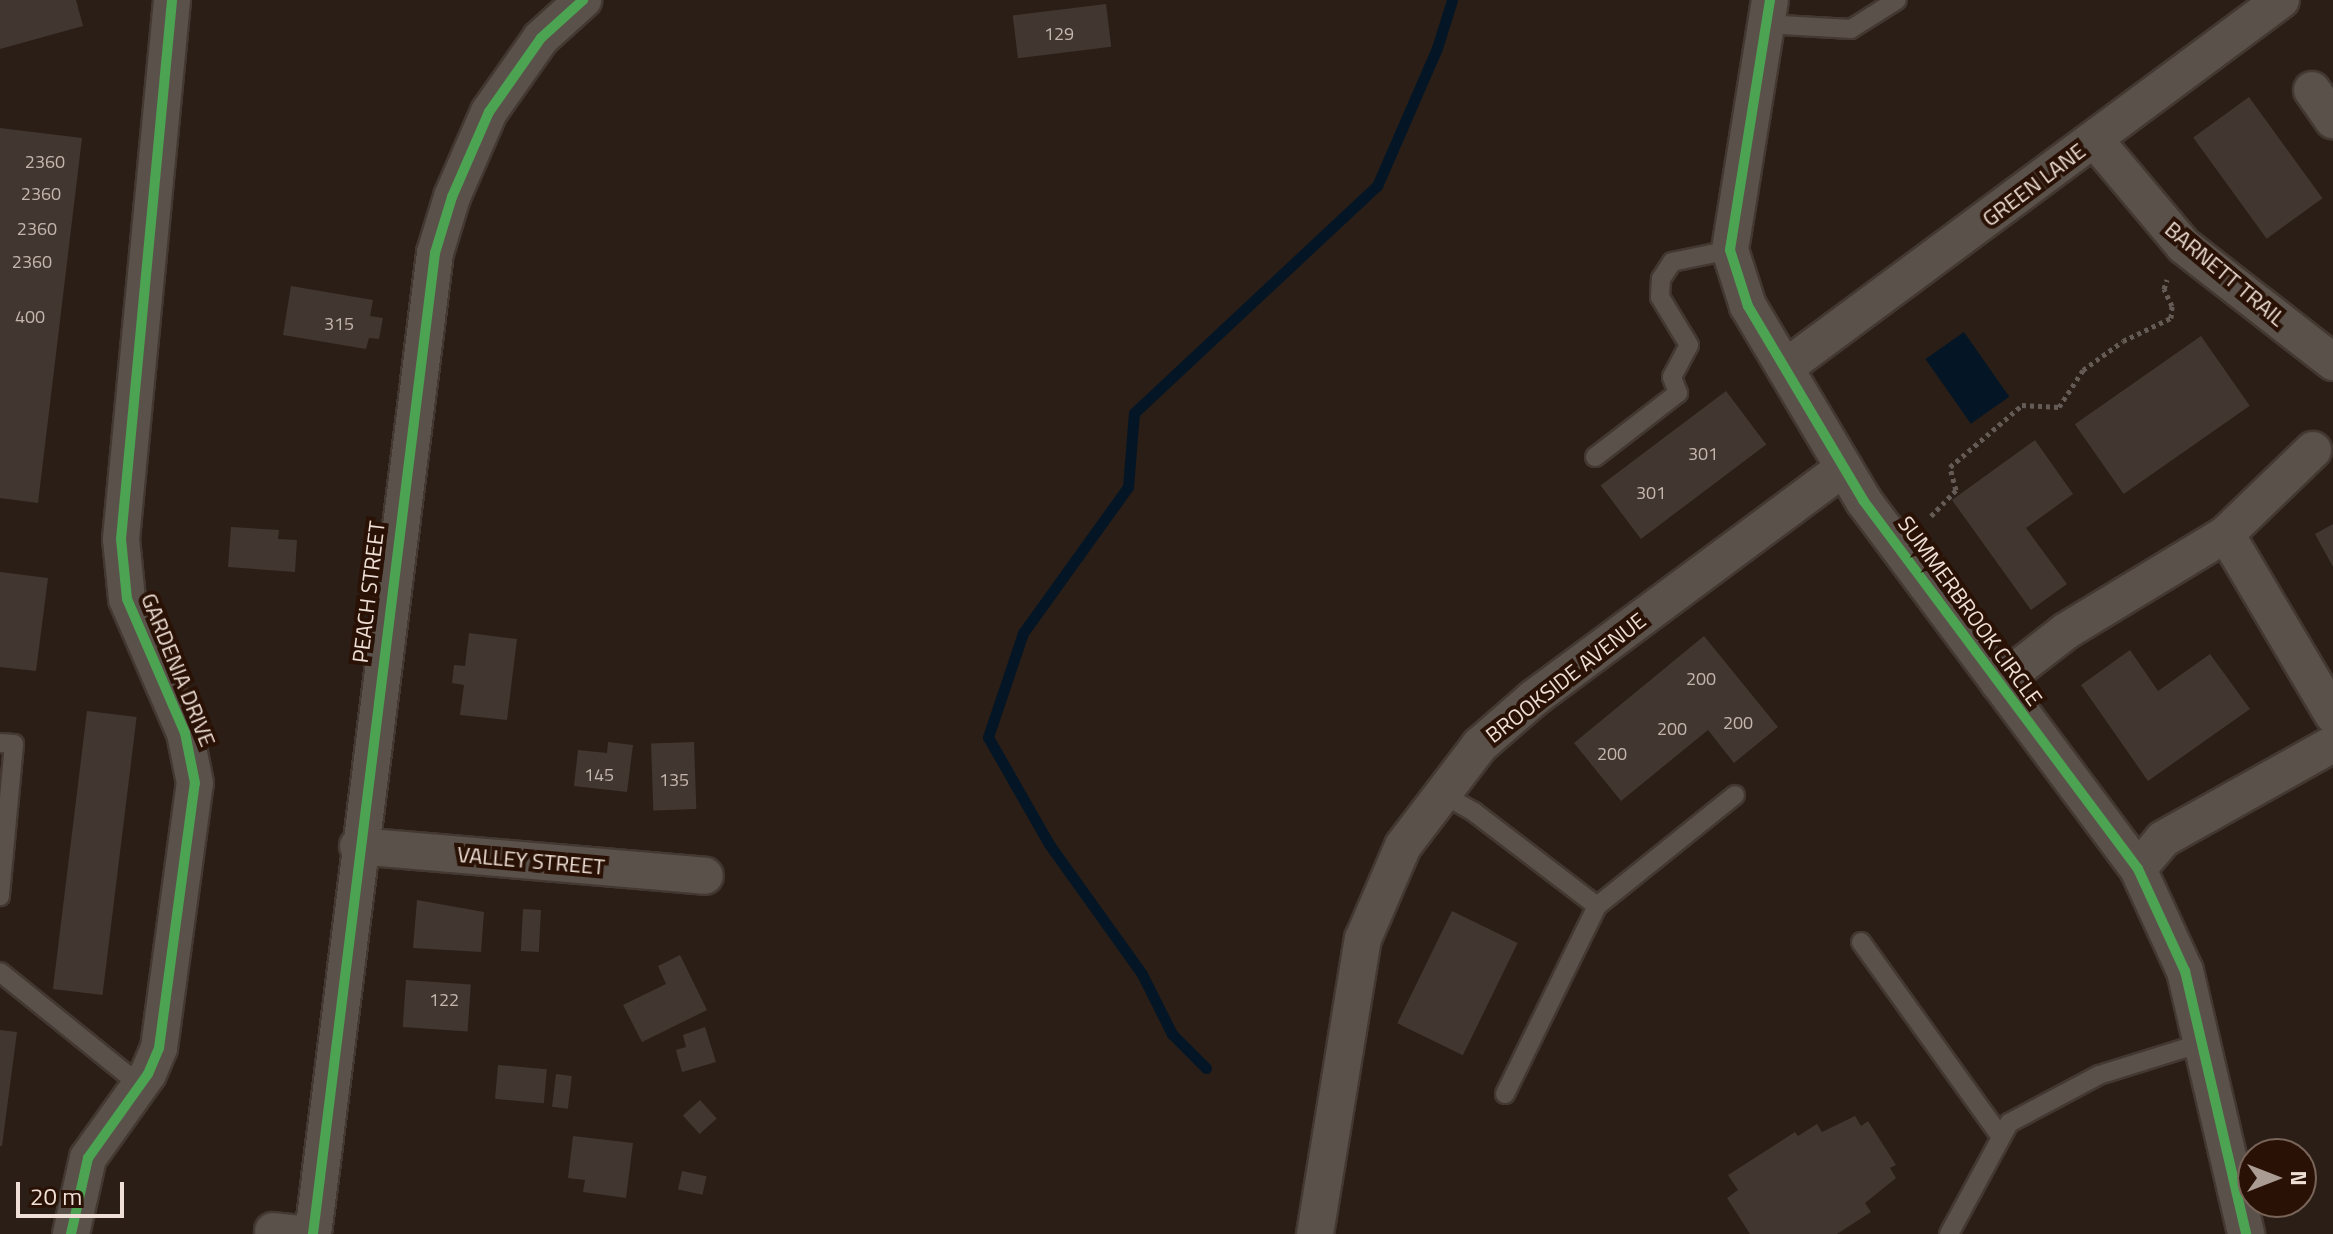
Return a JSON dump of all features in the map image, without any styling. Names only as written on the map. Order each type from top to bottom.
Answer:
[{"type":"street","name":"GARDENIA DRIVE","points":[[71,1234],[88,1158],[140,1085],[166,1023],[195,783],[185,733],[127,599],[121,539],[172,0]]},
{"type":"street","name":"PEACH STREET","points":[[313,1234],[358,846],[435,253],[452,197],[489,112],[541,38],[583,0]]},
{"type":"street","name":"GREEN LANE","points":[[1786,367],[2281,0]]},
{"type":"street","name":"SUMMERBROOK CIRCLE","points":[[1767,12],[1730,250],[1748,306],[1844,468],[2138,869],[2185,971],[2205,1042],[2246,1234]]},
{"type":"street","points":[[2312,90],[2333,120]]},
{"type":"street","name":"BARNETT TRAIL","points":[[2095,140],[2184,246],[2333,362]]},
{"type":"street","points":[[1999,683],[2066,631],[2226,534],[2313,450]]},
{"type":"street","name":"BROOKSIDE AVENUE","points":[[1315,1234],[1363,939],[1403,846],[1440,793],[1480,745],[1534,698],[1844,468]]},
{"type":"street","points":[[2226,534],[2333,715]]},
{"type":"street","points":[[2138,869],[2163,839],[2333,744]]},
{"type":"street","name":"VALLEY STREET","points":[[358,846],[705,876]]},
{"type":"lane","points":[[1767,12],[1851,29],[1897,0]]},
{"type":"lane","points":[[1595,457],[1678,393],[1672,377],[1689,345],[1660,297],[1661,279],[1672,262],[1730,250]]},
{"type":"lane","points":[[0,743],[14,744],[0,896]]},
{"type":"lane","points":[[1440,793],[1474,812],[1597,906]]},
{"type":"lane","points":[[1505,1094],[1597,906],[1735,795]]},
{"type":"lane","points":[[1861,942],[2001,1137]]},
{"type":"lane","points":[[0,972],[140,1085]]},
{"type":"lane","points":[[1949,1234],[2009,1123],[2099,1075],[2205,1042]]},
{"type":"path","points":[[1931,516],[1956,490],[1950,467],[2022,405],[2059,407],[2083,370],[2123,341],[2171,318],[2172,306],[2164,289],[2167,279]]},
{"type":"water","points":[[1964,332],[2009,397],[1971,424],[1925,359]]},
{"type":"building","points":[[0,0],[76,0],[83,26],[0,49]]},
{"type":"building","points":[[1106,4],[1111,47],[1018,58],[1013,15]]},
{"type":"building","points":[[2249,97],[2322,198],[2267,239],[2193,138]]},
{"type":"building","points":[[0,128],[82,138],[38,503],[0,498]]},
{"type":"building","points":[[291,286],[373,300],[370,316],[383,318],[379,339],[369,338],[366,349],[283,335]]},
{"type":"building","points":[[2201,336],[2250,406],[2124,494],[2075,424]]},
{"type":"building","points":[[1726,391],[1766,445],[1641,539],[1601,485]]},
{"type":"building","points":[[2035,440],[2073,494],[2026,528],[2067,584],[2031,610],[1952,500]]},
{"type":"building","points":[[2333,524],[2333,567],[2315,534]]},
{"type":"building","points":[[231,527],[279,530],[278,539],[297,540],[295,572],[228,567]]},
{"type":"building","points":[[0,572],[48,578],[36,671],[0,667]]},
{"type":"building","points":[[469,633],[517,639],[507,720],[460,715],[464,685],[452,683],[454,665],[465,666]]},
{"type":"building","points":[[1704,636],[1778,727],[1734,763],[1708,730],[1621,801],[1574,743]]},
{"type":"building","points":[[2130,650],[2158,691],[2210,654],[2250,709],[2148,781],[2081,685]]},
{"type":"building","points":[[87,711],[137,717],[103,995],[53,989]]},
{"type":"building","points":[[608,742],[633,745],[627,792],[574,786],[578,750],[607,753]]},
{"type":"building","points":[[694,742],[696,809],[653,810],[651,744]]},
{"type":"building","points":[[417,900],[484,912],[481,952],[413,948]]},
{"type":"building","points":[[523,909],[541,910],[539,952],[521,951]]},
{"type":"building","points":[[1452,911],[1518,943],[1463,1055],[1397,1023]]},
{"type":"building","points":[[680,955],[707,1010],[642,1042],[623,1005],[666,984],[658,966]]},
{"type":"building","points":[[406,980],[471,985],[468,1031],[403,1027]]},
{"type":"building","points":[[705,1027],[716,1062],[682,1072],[676,1050],[686,1047],[683,1035]]},
{"type":"building","points":[[0,1030],[17,1032],[2,1146],[0,1146]]},
{"type":"building","points":[[498,1065],[547,1069],[544,1103],[495,1099]]},
{"type":"building","points":[[556,1074],[572,1076],[568,1109],[552,1107]]},
{"type":"building","points":[[700,1100],[717,1119],[700,1134],[683,1115]]},
{"type":"building","points":[[1855,1116],[1861,1126],[1868,1121],[1896,1165],[1890,1168],[1896,1178],[1865,1203],[1871,1212],[1837,1234],[1750,1234],[1727,1198],[1738,1190],[1728,1175],[1795,1132],[1798,1136],[1817,1124],[1822,1132]]},
{"type":"building","points":[[573,1136],[633,1143],[626,1198],[583,1192],[585,1180],[568,1178]]},
{"type":"building","points":[[682,1171],[706,1176],[703,1195],[678,1190]]},
{"type":"waterway","points":[[1206,1068],[1172,1034],[1142,974],[1049,844],[988,737],[1023,633],[1128,487],[1134,413],[1377,186],[1437,48],[1452,0]]},
{"type":"cycle path","points":[[71,1234],[88,1158],[148,1074],[159,1048],[195,783],[185,733],[127,599],[121,539],[172,0]]},
{"type":"cycle path","points":[[313,1234],[435,253],[452,197],[489,112],[541,38],[583,0]]},
{"type":"cycle path","points":[[1770,0],[1730,250],[1748,306],[1863,500],[2138,869],[2185,971],[2246,1234]]}]
